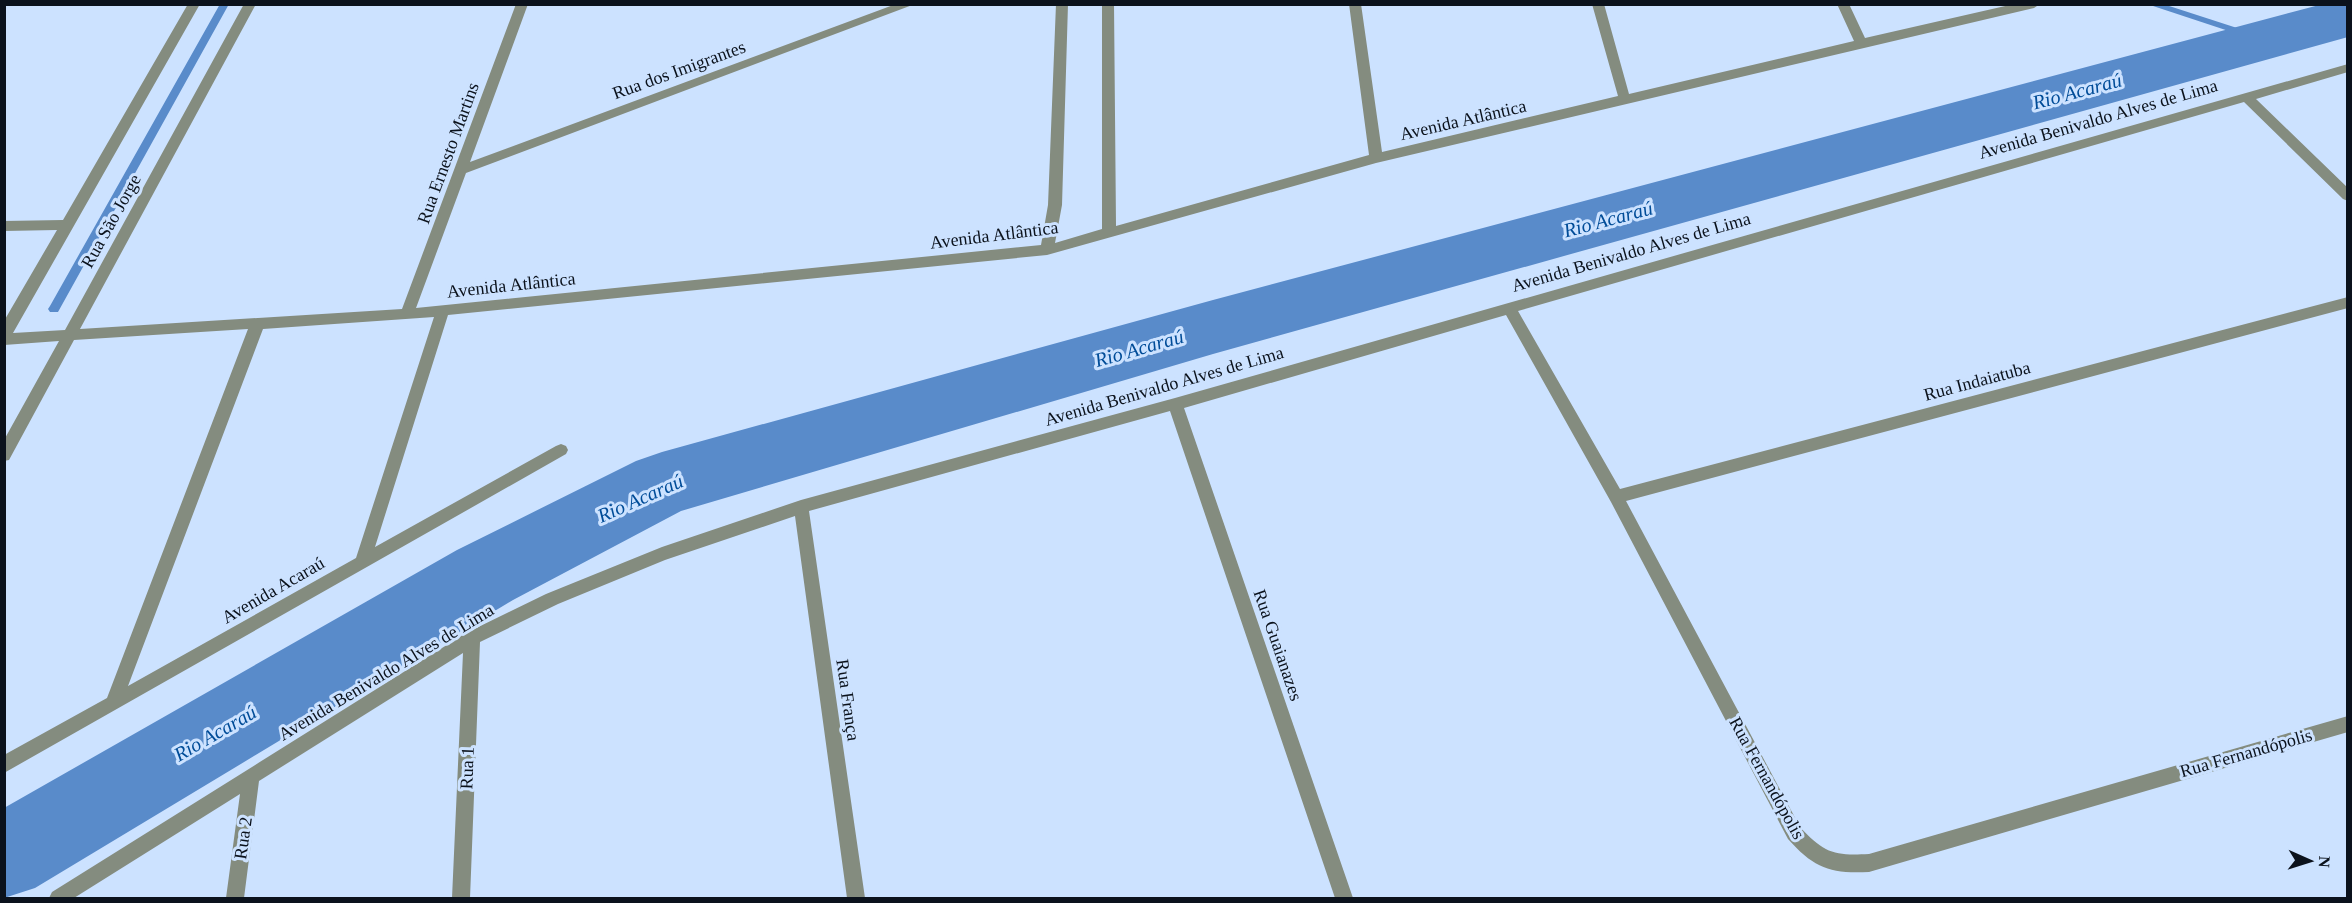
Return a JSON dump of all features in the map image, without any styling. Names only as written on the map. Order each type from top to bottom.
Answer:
[{"type":"street","name":"Rua São Jorge","points":[[4,337],[194,4]]},
{"type":"street","name":"Rua São Jorge","points":[[4,455],[250,4]]},
{"type":"street","name":"Rua Ernesto Martins","points":[[407,314],[522,4]]},
{"type":"street","name":"Rua dos Imigrantes","points":[[461,170],[909,4]]},
{"type":"street","points":[[1047,250],[1055,205],[1062,4]]},
{"type":"street","points":[[1108,4],[1109,233]]},
{"type":"street","points":[[1355,4],[1376,158]]},
{"type":"street","points":[[1598,4],[1625,100]]},
{"type":"street","points":[[1844,4],[1861,43]]},
{"type":"street","name":"Avenida Atlântica","points":[[4,337],[407,314],[1047,250],[1376,158],[2034,4]]},
{"type":"street","name":"Avenida Benivaldo Alves de Lima","points":[[58,898],[472,638],[552,599],[662,554],[801,507],[1175,404],[2348,68]]},
{"type":"street","points":[[2246,97],[2348,196]]},
{"type":"street","points":[[4,226],[68,225]]},
{"type":"street","name":"Rua Indaiatuba","points":[[1616,497],[2348,302]]},
{"type":"street","name":"Rua Fernandópolis","points":[[1509,308],[1616,497],[1794,833],[1818,858],[1831,863],[1869,863],[2348,724]]},
{"type":"street","points":[[363,560],[443,310]]},
{"type":"street","points":[[112,704],[258,323]]},
{"type":"street","name":"Rua Guaianazes","points":[[1175,404],[1344,898]]},
{"type":"street","name":"Avenida Acaraú","points":[[4,765],[561,450]]},
{"type":"street","name":"Rua França","points":[[801,507],[856,898]]},
{"type":"street","name":"Rua 1","points":[[461,898],[472,638]]},
{"type":"street","name":"Rua 2","points":[[235,898],[251,777]]},
{"type":"waterway","points":[[54,309],[225,4]]},
{"type":"waterway","points":[[2151,4],[2268,41]]},
{"type":"waterway","name":"Rio Acaraú","points":[[4,857],[485,575],[662,484],[1213,327],[2268,41],[2348,17]]}]
